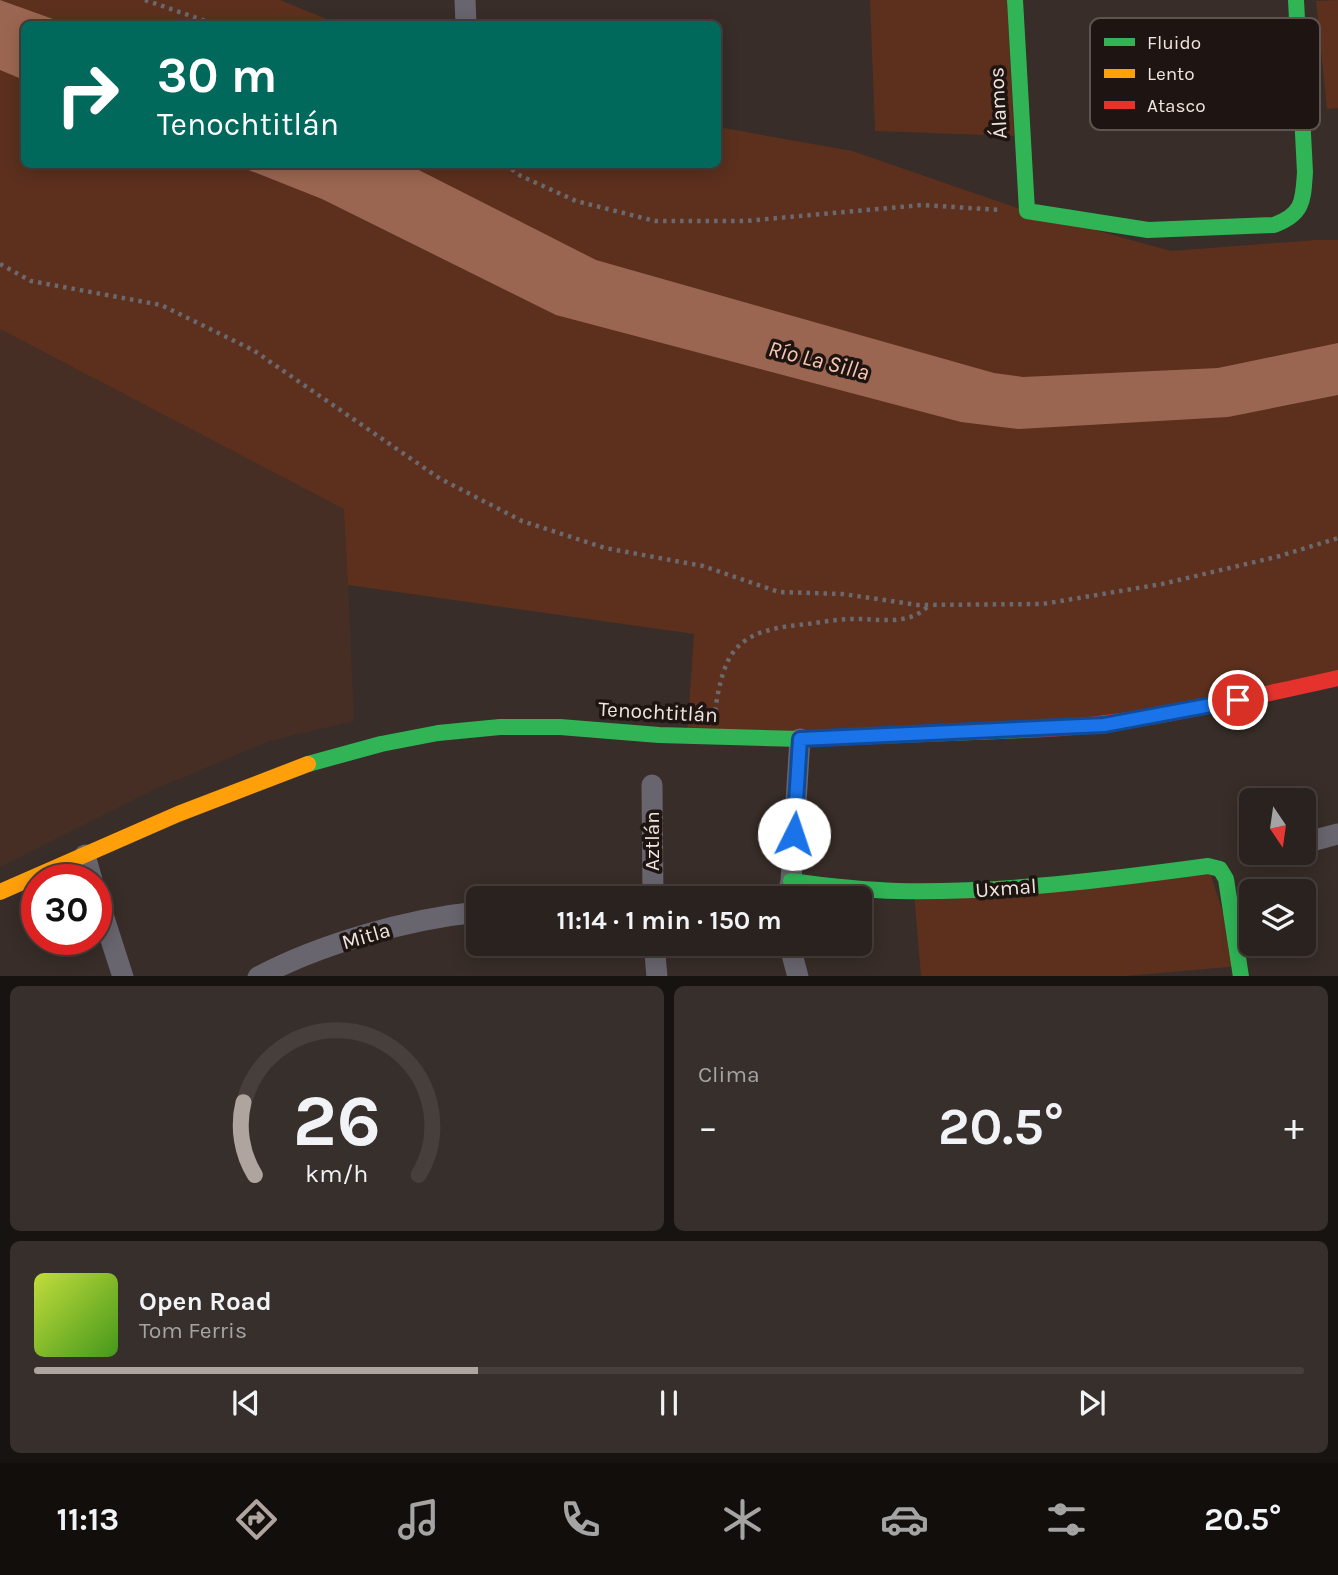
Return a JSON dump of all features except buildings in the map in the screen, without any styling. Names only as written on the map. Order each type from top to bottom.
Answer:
[{"type":"street","points":[[465,0],[466,21]]},
{"type":"street","name":"Álamos","points":[[1015,0],[1026,207]]},
{"type":"street","points":[[1296,0],[1297,18]]},
{"type":"street","points":[[1026,207],[1147,230],[1257,227],[1288,220],[1297,212],[1303,199],[1305,186],[1302,130]]},
{"type":"street","name":"Tenochtitlán","points":[[0,892],[249,785],[320,760],[438,733],[500,727],[560,727],[659,735],[800,739],[1104,725],[1163,716],[1338,678]]},
{"type":"street","points":[[789,886],[800,739]]},
{"type":"street","name":"Aztlán","points":[[652,785],[653,886]]},
{"type":"street","points":[[1316,840],[1338,834]]},
{"type":"street","points":[[85,855],[88,864]]},
{"type":"street","name":"Uxmal","points":[[872,890],[979,891],[1097,881],[1208,866],[1220,869],[1226,879],[1241,976]]},
{"type":"street","name":"Mitla","points":[[272,973],[332,946],[394,928],[466,913]]},
{"type":"street","points":[[112,942],[123,976]]},
{"type":"street","points":[[655,956],[657,976]]},
{"type":"street","points":[[793,956],[798,976]]},
{"type":"path","points":[[145,0],[205,21]]},
{"type":"path","points":[[510,168],[520,176],[576,201],[655,221],[745,221],[922,205],[1026,207]]},
{"type":"path","points":[[0,264],[31,281],[161,305],[253,350],[439,478],[522,521],[605,548],[703,566],[779,592],[844,594],[918,605],[1043,604],[1162,584],[1280,556],[1338,538]]},
{"type":"path","points":[[712,736],[720,678],[741,642],[754,634],[779,626],[834,620],[903,620],[919,615],[929,604]]},
{"type":"shaded area","points":[[0,0],[280,0],[332,21],[21,21],[21,168],[721,168],[721,128],[852,151],[1026,211],[1171,251],[1338,240],[1338,678],[1163,716],[687,736],[694,634],[348,585],[344,509],[0,329]]},
{"type":"shaded area","points":[[870,0],[1007,0],[1014,136],[875,131]]},
{"type":"shaded area","points":[[1338,0],[1338,108],[1327,109],[1320,18],[1318,18],[1316,1]]},
{"type":"shaded area","points":[[0,329],[345,509],[354,721],[270,741],[155,789],[0,867]]},
{"type":"shaded area","points":[[1208,866],[1240,966],[1125,976],[921,976],[914,892]]},
{"type":"water","points":[[0,0],[59,21],[21,21],[21,79],[0,70]]},
{"type":"water","name":"Río La Silla","points":[[244,168],[415,168],[596,260],[994,373],[1023,377],[1218,368],[1338,343],[1338,395],[1228,417],[1019,429],[961,422],[556,315],[322,199]]},
{"type":"traffic: fast","points":[[1015,0],[1027,211],[1148,230],[1274,225],[1291,216],[1300,205],[1305,172],[1303,130]]},
{"type":"traffic: fast","points":[[1296,0],[1297,18]]},
{"type":"traffic: fast","points":[[308,764],[381,744],[438,733],[500,727],[560,727],[659,735],[800,739],[1025,730]]},
{"type":"traffic: fast","points":[[791,881],[885,890],[976,890],[1092,881],[1208,866],[1220,869],[1226,879],[1241,976]]},
{"type":"traffic: slow","points":[[0,892],[178,814],[308,764]]},
{"type":"traffic: jam","points":[[1025,730],[1143,718],[1338,678]]},
{"type":"route","points":[[794,834],[800,739],[1104,725],[1238,700]]}]
